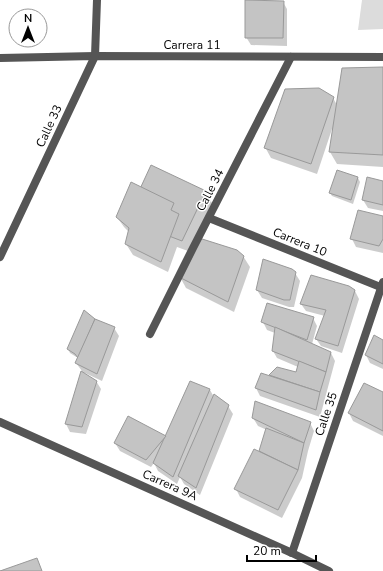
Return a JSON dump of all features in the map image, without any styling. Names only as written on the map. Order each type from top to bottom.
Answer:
[{"type":"street","name":"Calle 33","points":[[0,257],[3,245],[95,56],[97,0]]},
{"type":"street","name":"Carrera 11","points":[[0,58],[95,56],[383,57]]},
{"type":"street","name":"Calle 34","points":[[150,334],[291,57]]},
{"type":"street","name":"Carrera 10","points":[[209,218],[382,286]]},
{"type":"street","name":"Calle 35","points":[[292,553],[382,286]]},
{"type":"street","name":"Carrera 9A","points":[[0,422],[329,571]]},
{"type":"shaded area","points":[[362,0],[383,0],[383,29],[358,30]]},
{"type":"building","points":[[245,0],[284,1],[283,38],[245,38]]},
{"type":"building","points":[[383,67],[383,155],[329,152],[342,68]]},
{"type":"building","points":[[319,88],[334,97],[311,164],[264,148],[285,89]]},
{"type":"building","points":[[151,165],[206,191],[182,241],[143,226],[152,207],[133,204]]},
{"type":"building","points":[[337,170],[358,177],[351,200],[329,193]]},
{"type":"building","points":[[367,177],[383,181],[383,205],[362,200]]},
{"type":"building","points":[[131,182],[174,203],[171,210],[179,214],[161,262],[125,244],[129,228],[116,217]]},
{"type":"building","points":[[358,210],[383,216],[383,239],[379,246],[350,239]]},
{"type":"building","points":[[199,238],[237,250],[244,256],[228,302],[179,277]]},
{"type":"building","points":[[263,259],[292,269],[296,272],[290,300],[284,300],[256,290]]},
{"type":"building","points":[[311,275],[349,286],[355,290],[338,346],[315,339],[326,310],[300,304]]},
{"type":"building","points":[[267,303],[314,317],[307,340],[261,322]]},
{"type":"building","points":[[84,310],[95,319],[78,358],[67,349]]},
{"type":"building","points":[[95,319],[115,327],[97,374],[75,363]]},
{"type":"building","points":[[275,327],[331,352],[326,372],[272,351]]},
{"type":"building","points":[[374,335],[383,340],[383,364],[365,355]]},
{"type":"building","points":[[299,361],[326,372],[320,392],[269,375],[277,367],[296,372]]},
{"type":"building","points":[[81,371],[97,381],[82,427],[65,424]]},
{"type":"building","points":[[261,373],[320,392],[316,410],[255,388]]},
{"type":"building","points":[[190,381],[210,389],[173,477],[153,463]]},
{"type":"building","points":[[364,383],[383,392],[383,431],[348,413]]},
{"type":"building","points":[[214,394],[229,405],[196,488],[178,476]]},
{"type":"building","points":[[255,401],[311,422],[304,443],[252,418]]},
{"type":"building","points":[[128,416],[166,436],[146,460],[114,443]]},
{"type":"building","points":[[266,428],[304,443],[298,470],[259,451]]},
{"type":"building","points":[[254,449],[298,470],[278,510],[234,489]]},
{"type":"building","points":[[37,558],[42,571],[0,571]]}]
